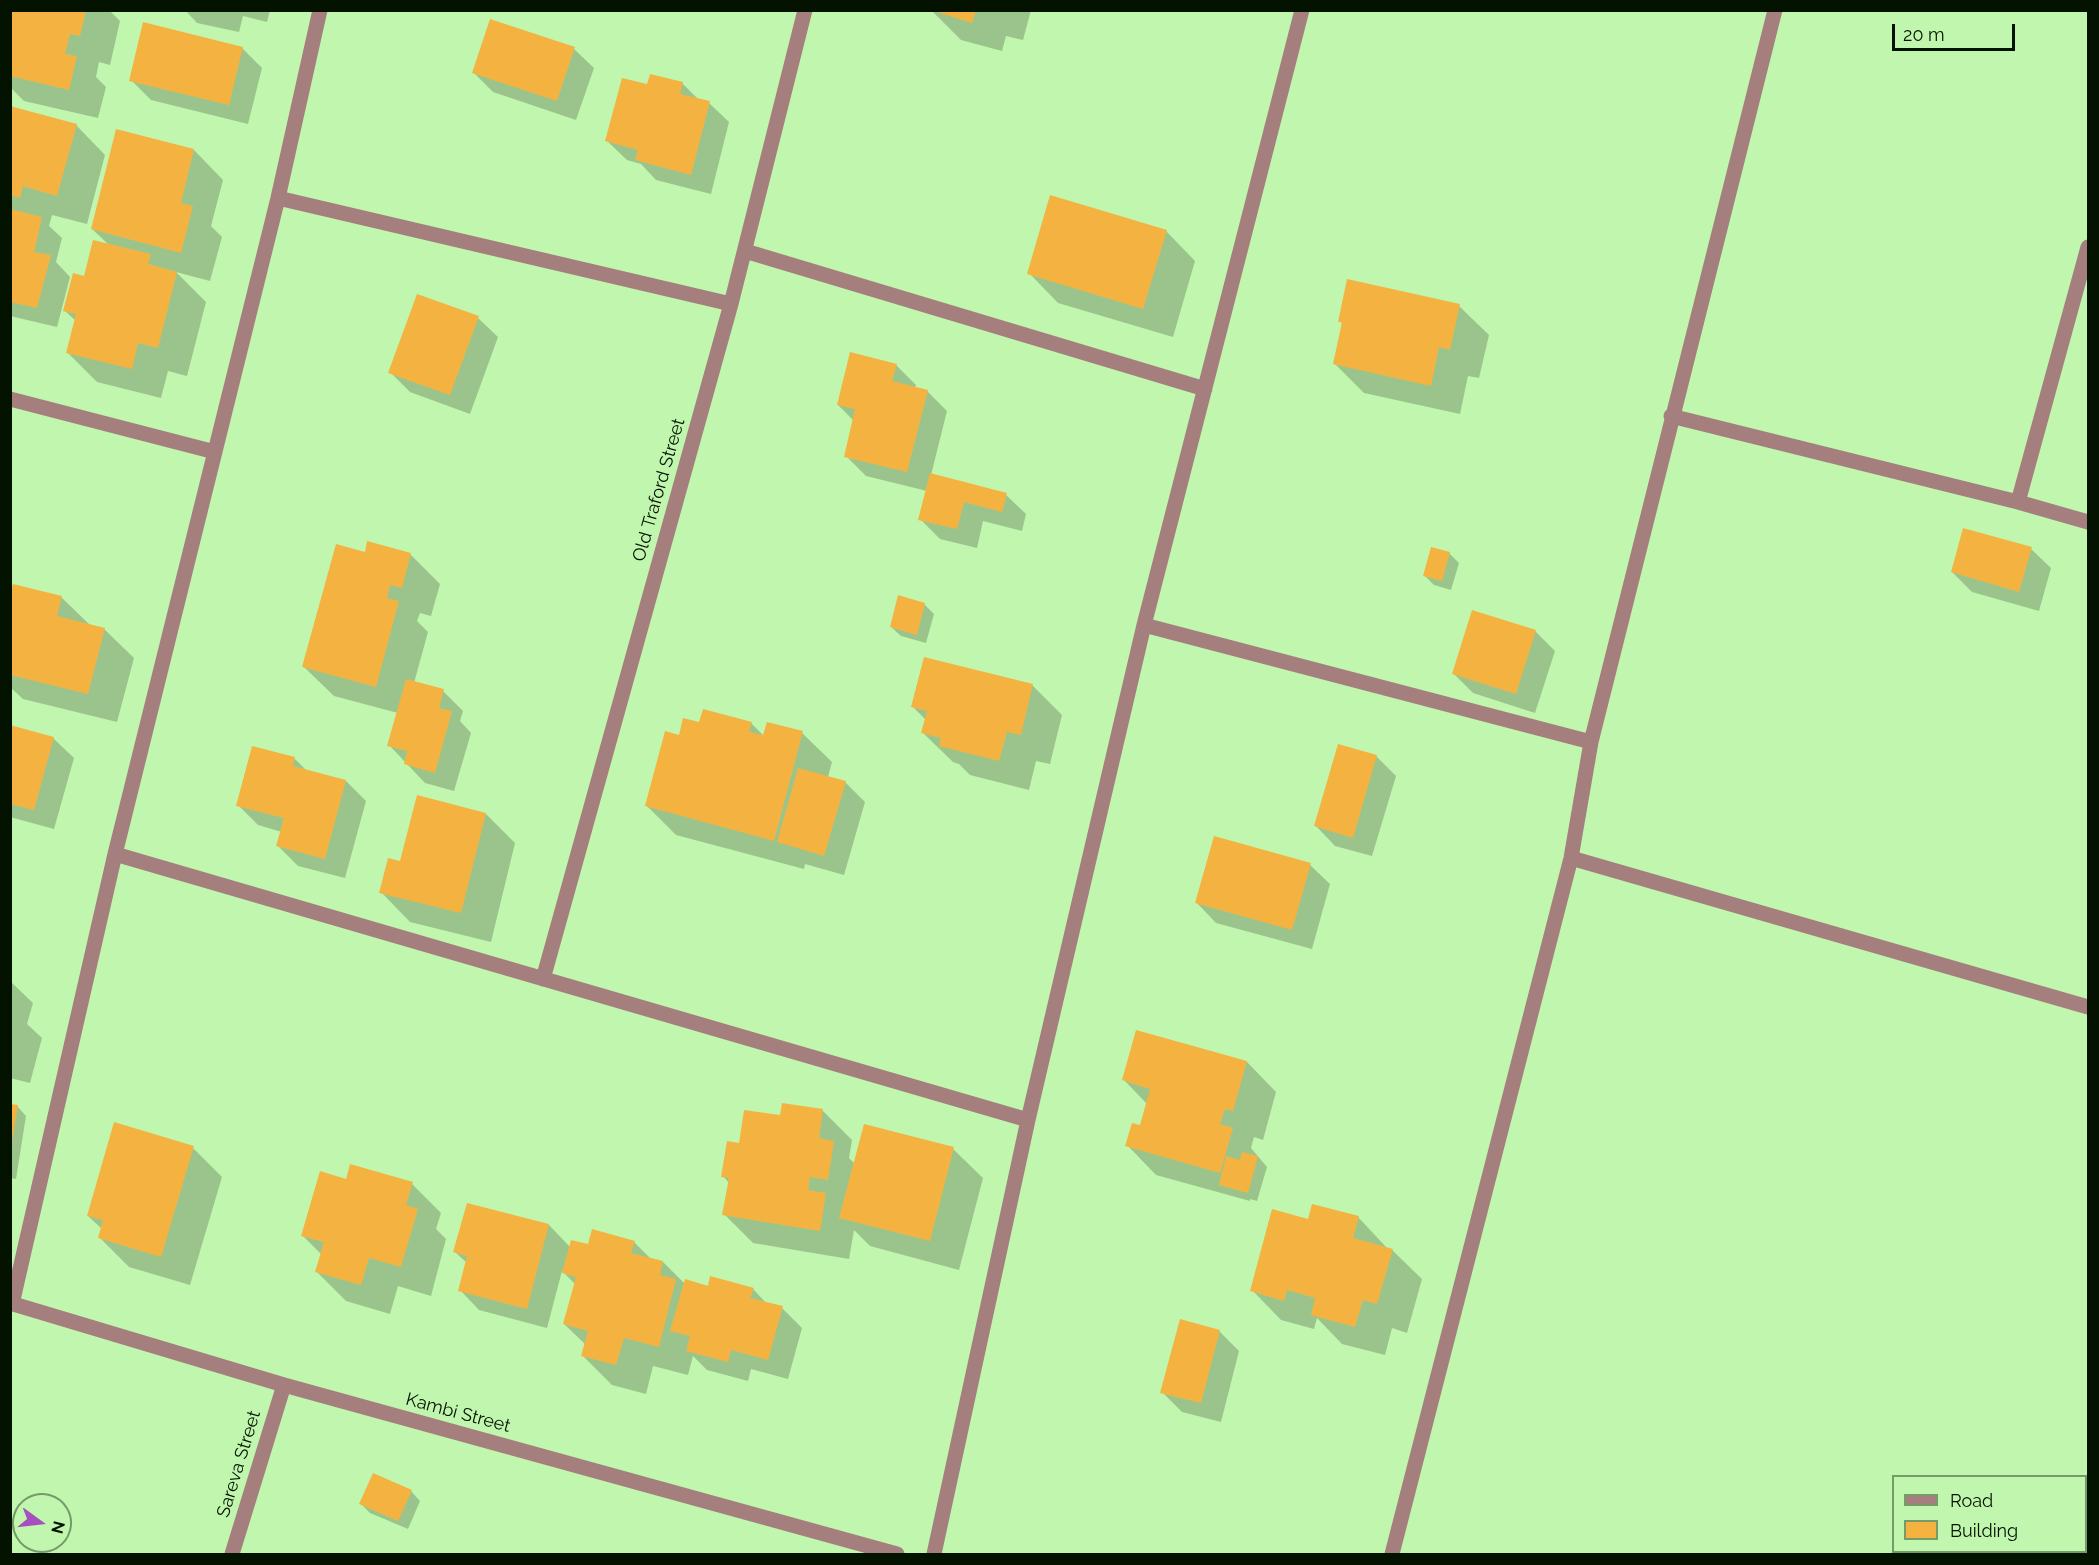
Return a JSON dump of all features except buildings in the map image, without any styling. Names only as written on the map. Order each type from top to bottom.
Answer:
[{"type":"street","points":[[11,1303],[115,854],[278,198],[321,10]]},
{"type":"street","name":"Old Traford Street","points":[[543,979],[731,304],[805,10]]},
{"type":"street","points":[[934,1554],[1028,1120],[1144,625],[1302,10]]},
{"type":"street","points":[[1392,1554],[1571,858],[1591,742],[1671,416],[1775,10]]},
{"type":"street","points":[[278,198],[731,304]]},
{"type":"street","points":[[2018,502],[2088,247]]},
{"type":"street","points":[[745,251],[1205,389]]},
{"type":"street","points":[[10,399],[215,452]]},
{"type":"street","points":[[1671,416],[2018,502],[2088,522]]},
{"type":"street","points":[[1144,625],[1591,742]]},
{"type":"street","points":[[115,854],[1028,1120]]},
{"type":"street","points":[[1571,858],[2088,1007]]},
{"type":"street","name":"Kambi Street","points":[[11,1303],[284,1385],[897,1554]]},
{"type":"street","name":"Sareva Street","points":[[232,1554],[284,1385]]}]
